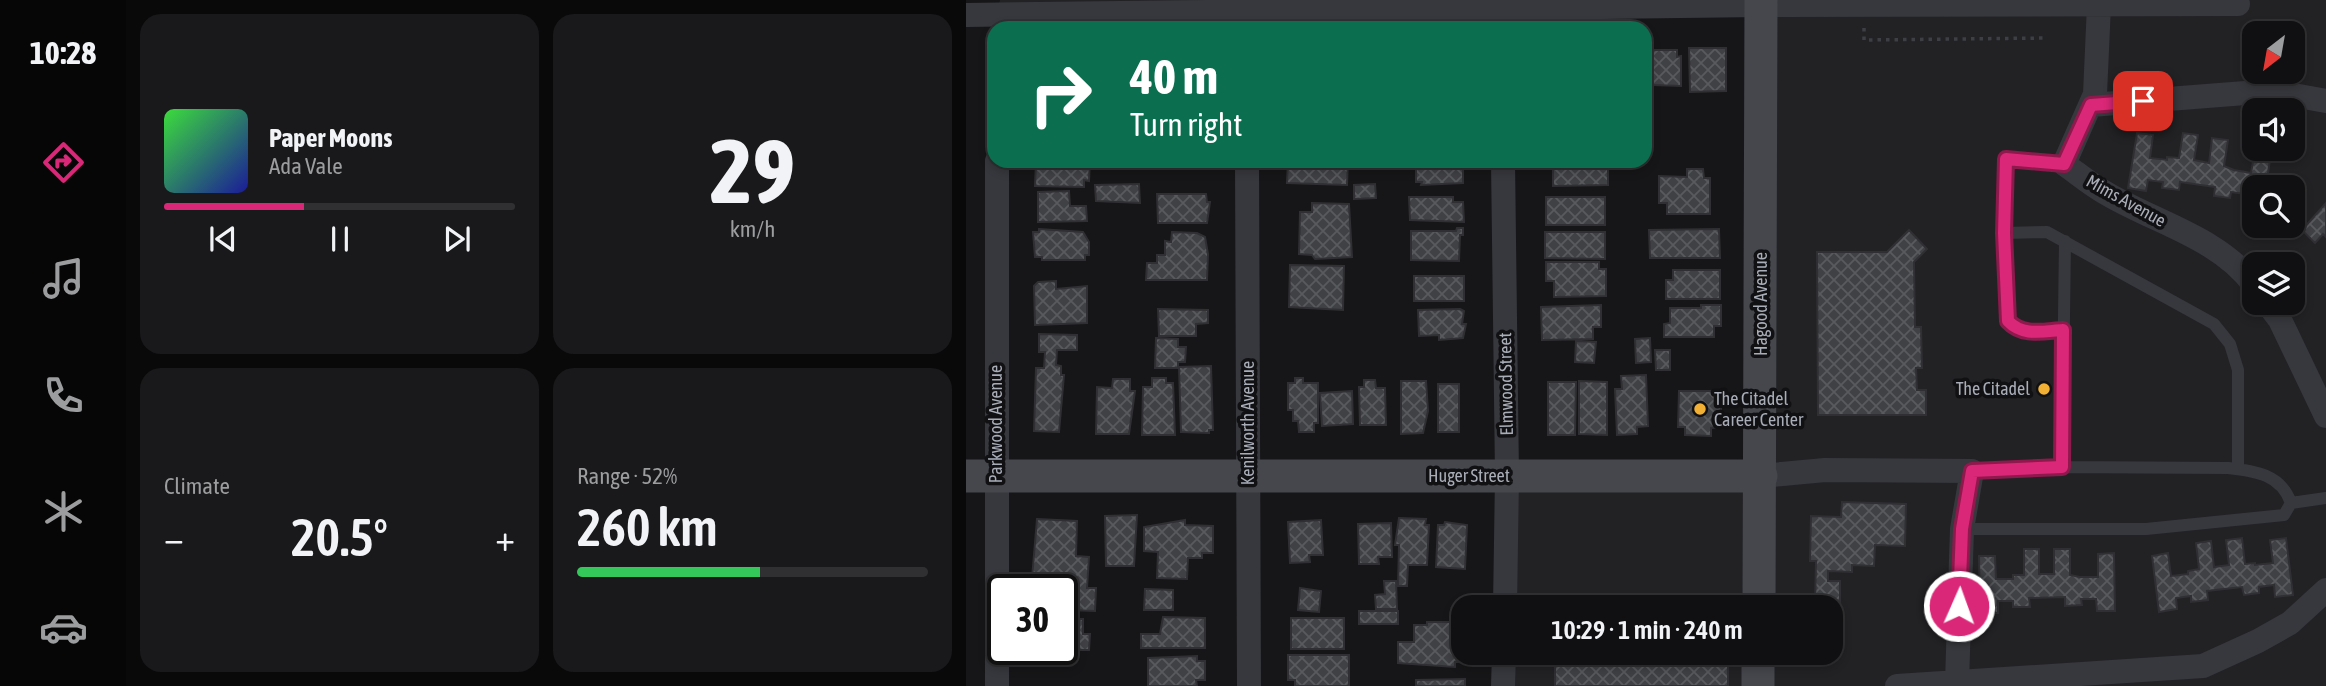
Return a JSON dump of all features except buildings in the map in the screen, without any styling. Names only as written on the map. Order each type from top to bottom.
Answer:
[{"type":"street","points":[[998,14],[1041,0]]},
{"type":"street","points":[[1098,0],[1136,13]]},
{"type":"street","points":[[966,15],[1136,13],[1246,20],[1501,18],[1761,3],[2238,4]]},
{"type":"street","name":"Hagood Avenue","points":[[1759,595],[1761,3]]},
{"type":"street","points":[[2064,164],[2091,105],[2097,74],[2099,5]]},
{"type":"street","points":[[2091,105],[2271,91],[2326,101]]},
{"type":"street","name":"Mims Avenue","points":[[2064,164],[2104,192],[2206,244],[2242,272]]},
{"type":"street","name":"Parkwood Avenue","points":[[997,168],[981,476],[997,686]]},
{"type":"street","name":"Kenilworth Avenue","points":[[1247,168],[1249,686]]},
{"type":"street","name":"Elmwood Street","points":[[1503,168],[1507,476],[1505,595]]},
{"type":"street","points":[[2276,315],[2326,416]]},
{"type":"street","name":"Huger Street","points":[[981,476],[1761,476],[1825,470],[1972,471]]},
{"type":"street","points":[[1956,682],[1962,529],[1972,471]]},
{"type":"street","points":[[1897,686],[2202,676],[2290,623],[2326,590]]},
{"type":"street","points":[[1503,686],[1504,665]]},
{"type":"street","points":[[1758,665],[1758,686]]},
{"type":"lane","points":[[2063,330],[2029,333],[2014,328],[2008,321],[2004,233],[2006,159],[2064,164]]},
{"type":"lane","points":[[2004,233],[2047,232],[2214,324],[2230,344],[2238,370],[2238,469]]},
{"type":"lane","points":[[2062,467],[2065,241]]},
{"type":"lane","points":[[1962,529],[2146,529],[2284,515],[2291,503],[2287,491],[2274,479],[2255,471],[2238,469],[2062,467],[1972,471]]},
{"type":"lane","points":[[2291,503],[2326,498]]},
{"type":"path","points":[[1864,5],[1864,40],[2046,38]]},
{"type":"shaded area","name":"The Citadel","points":[[1000,0],[2326,0],[2326,686],[1503,686],[1504,665],[1843,665],[1843,595],[1505,595],[1507,476],[1761,476],[1760,6],[997,15]]},
{"type":"place","name":"The Citadel","points":[[2044,389]]},
{"type":"place","name":"The Citadel Career Center","points":[[1700,409]]},
{"type":"route","points":[[1959,606],[1962,529],[1972,471],[2062,467],[2063,330],[2029,333],[2014,328],[2008,321],[2004,233],[2006,159],[2064,164],[2091,105],[2143,101]]}]
